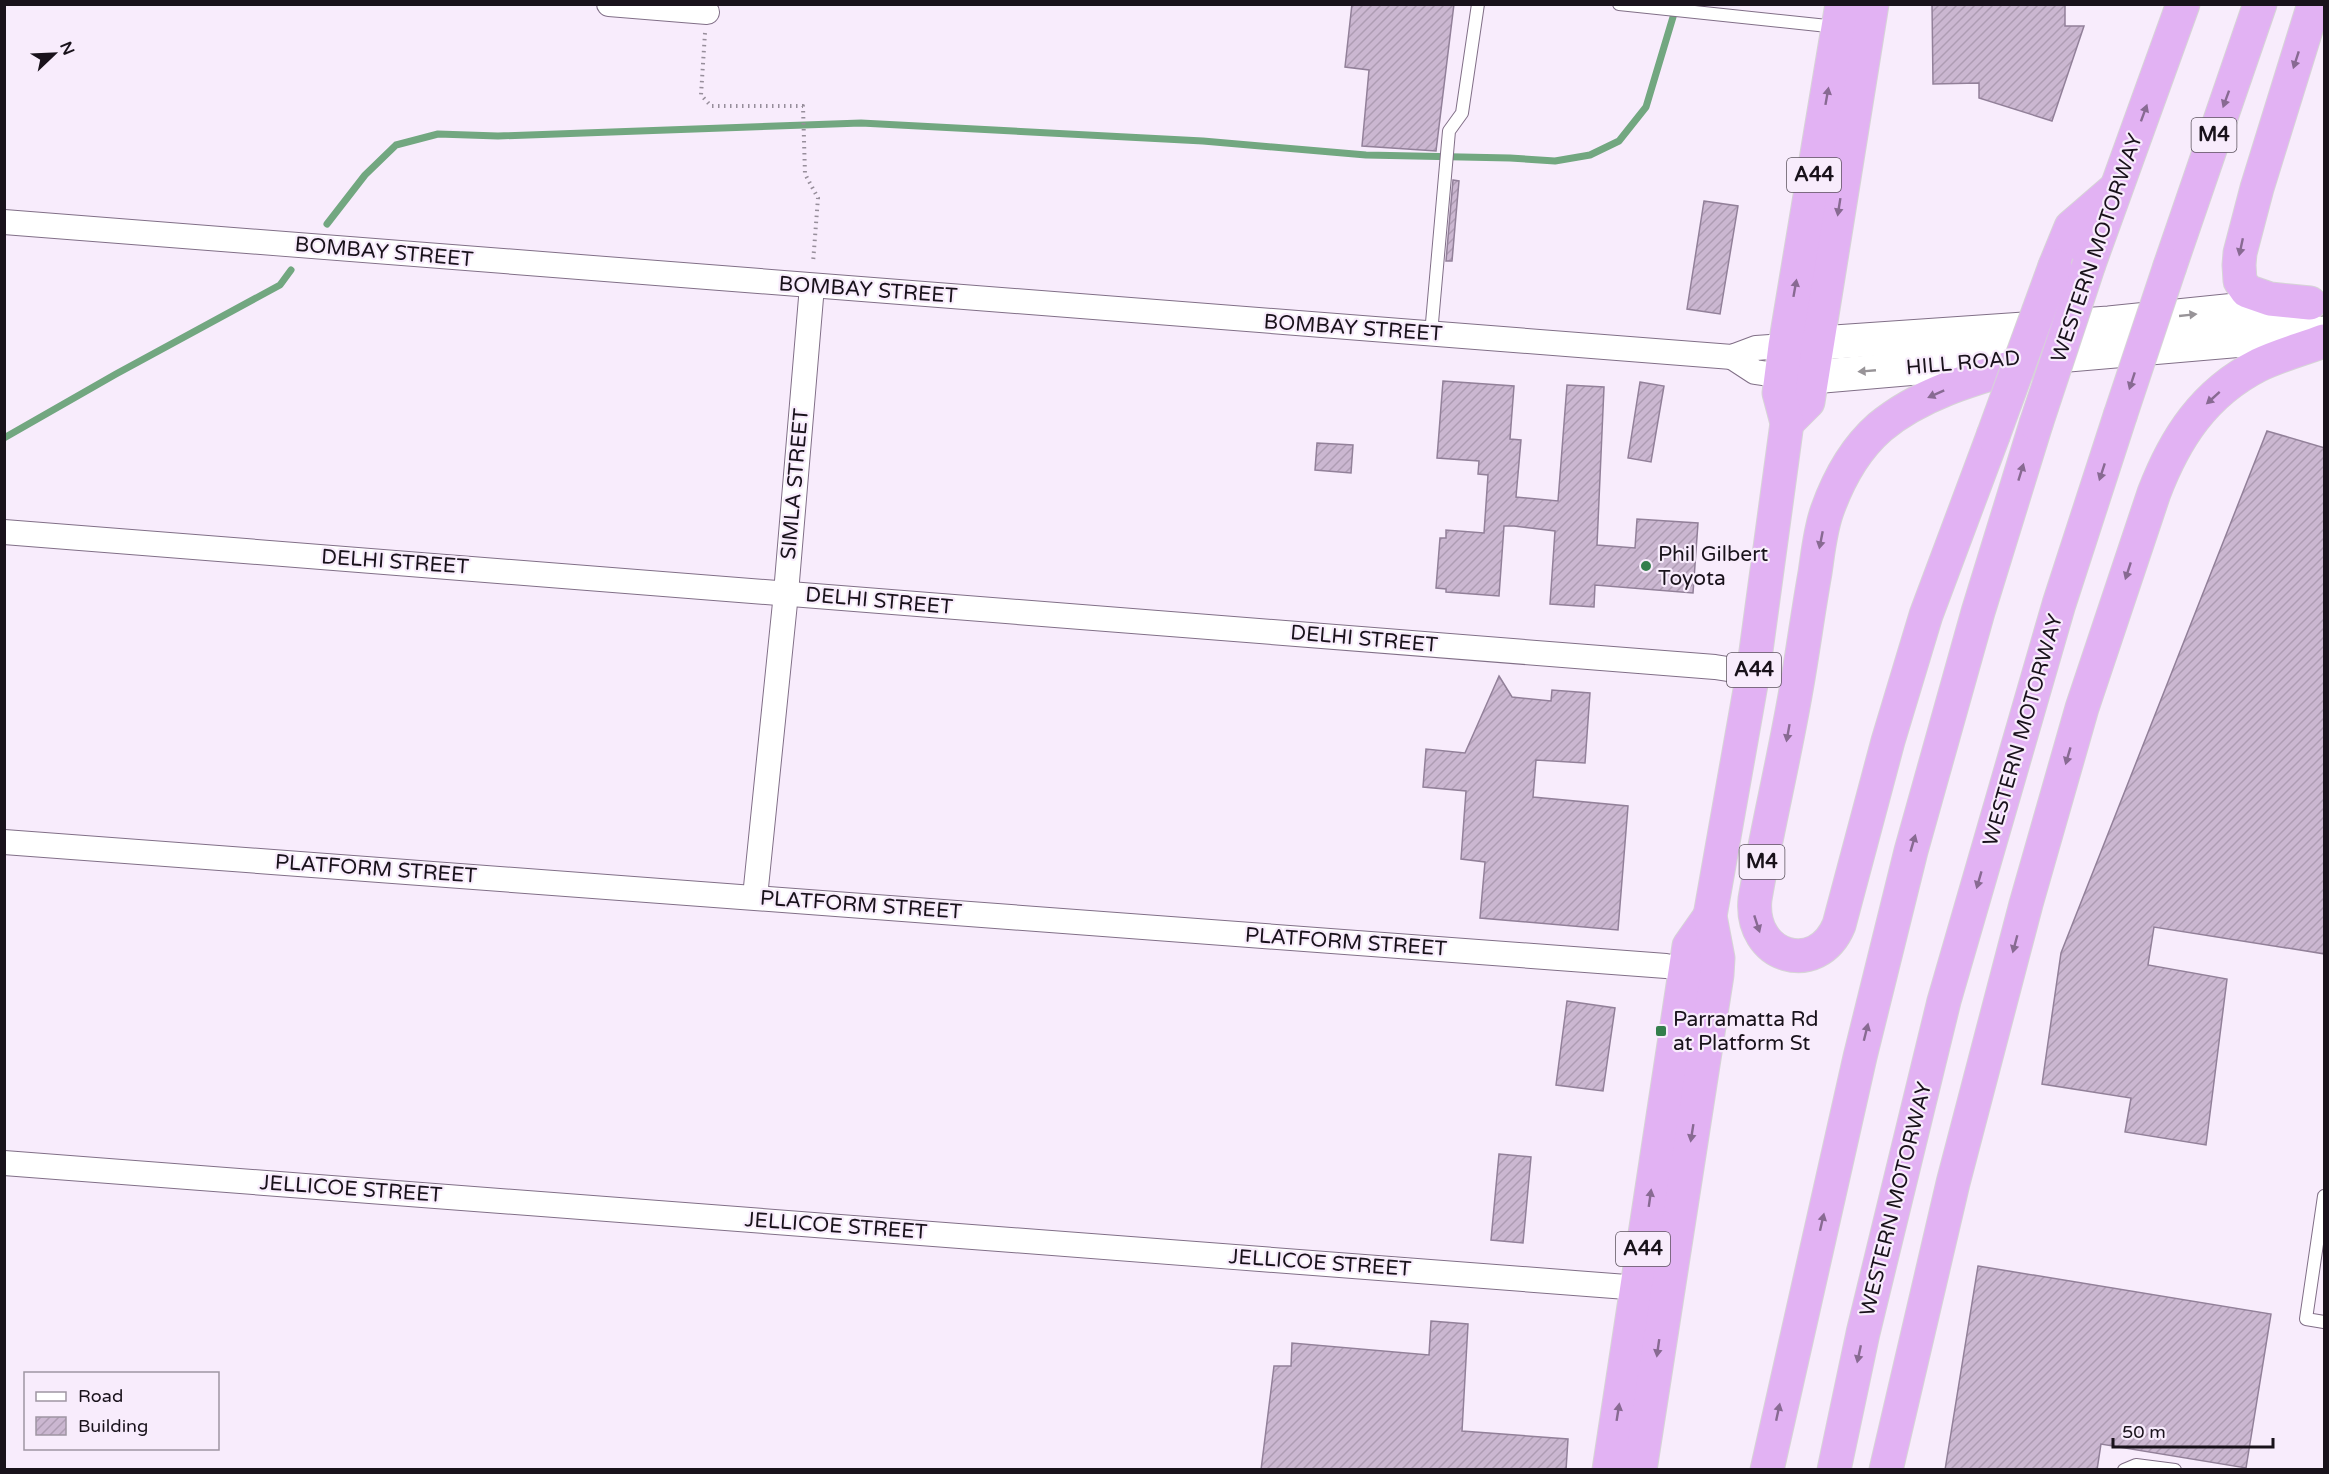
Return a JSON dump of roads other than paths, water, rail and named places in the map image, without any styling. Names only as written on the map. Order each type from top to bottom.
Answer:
[{"type":"highway","name":"A44","points":[[1799,361],[1872,4]]},
{"type":"highway","name":"WESTERN MOTORWAY","points":[[1767,1470],[1860,1057],[1911,851],[1978,612],[2036,424],[2116,188],[2183,4]]},
{"type":"highway","name":"WESTERN MOTORWAY","points":[[1834,1470],[1863,1333],[1944,1001],[2059,604],[2170,266],[2260,4]]},
{"type":"highway","points":[[2314,4],[2257,188],[2240,253],[2239,266],[2240,281],[2247,291],[2257,297],[2317,302]]},
{"type":"highway","name":"A44","points":[[1609,1470],[1652,1289],[1717,975],[1718,958],[1710,916],[1753,673],[1787,423],[1808,402],[1799,361],[1841,16]]},
{"type":"highway","name":"M4","points":[[2051,356],[1944,390],[1898,414],[1863,445],[1836,489],[1821,537],[1796,691],[1755,899],[1756,926],[1762,937],[1776,950],[1798,955],[1813,953],[1827,945],[1839,925],[1888,741],[1926,615],[1993,436],[2055,266],[2071,227],[2116,188]]},
{"type":"highway","points":[[1886,1470],[1953,1183],[2026,904],[2082,708],[2157,483],[2181,435],[2200,410],[2219,393],[2260,364],[2325,342]]},
{"type":"highway","name":"A44","points":[[1640,1470],[1652,1289],[1685,969],[1689,946],[1710,916]]},
{"type":"main road","name":"HILL ROAD","points":[[1799,361],[2109,323],[2317,302]]},
{"type":"main road","name":"HILL ROAD","points":[[1799,361],[2051,356],[2325,333]]},
{"type":"street","points":[[609,4],[707,12]]},
{"type":"street","name":"BOMBAY STREET","points":[[4,222],[1732,357],[1756,348],[1799,361]]},
{"type":"street","name":"SIMLA STREET","points":[[755,897],[786,593],[812,286]]},
{"type":"street","name":"DELHI STREET","points":[[4,532],[1703,666],[1753,673]]},
{"type":"street","name":"PLATFORM STREET","points":[[4,842],[1685,969],[1717,975]]},
{"type":"street","name":"JELLICOE STREET","points":[[4,1163],[1652,1289]]},
{"type":"lane","points":[[1431,334],[1449,130],[1462,113],[1478,4]]},
{"type":"lane","points":[[1621,5],[1689,11],[1841,16]]},
{"type":"lane","points":[[2325,1196],[2306,1319],[2325,1322]]},
{"type":"lane","points":[[2124,1470],[2136,1466],[2175,1470]]},
{"type":"waterway","points":[[327,224],[365,175],[396,145],[438,134],[498,136],[861,123],[1203,141],[1366,155],[1555,161],[1590,155],[1619,141],[1646,107],[1676,7]]},
{"type":"waterway","points":[[4,438],[280,285],[291,270]]},
{"type":"place","name":"Phil Gilbert Toyota","points":[[1646,566]]},
{"type":"place","name":"Parramatta Rd at Platform St","points":[[1661,1031]]}]
